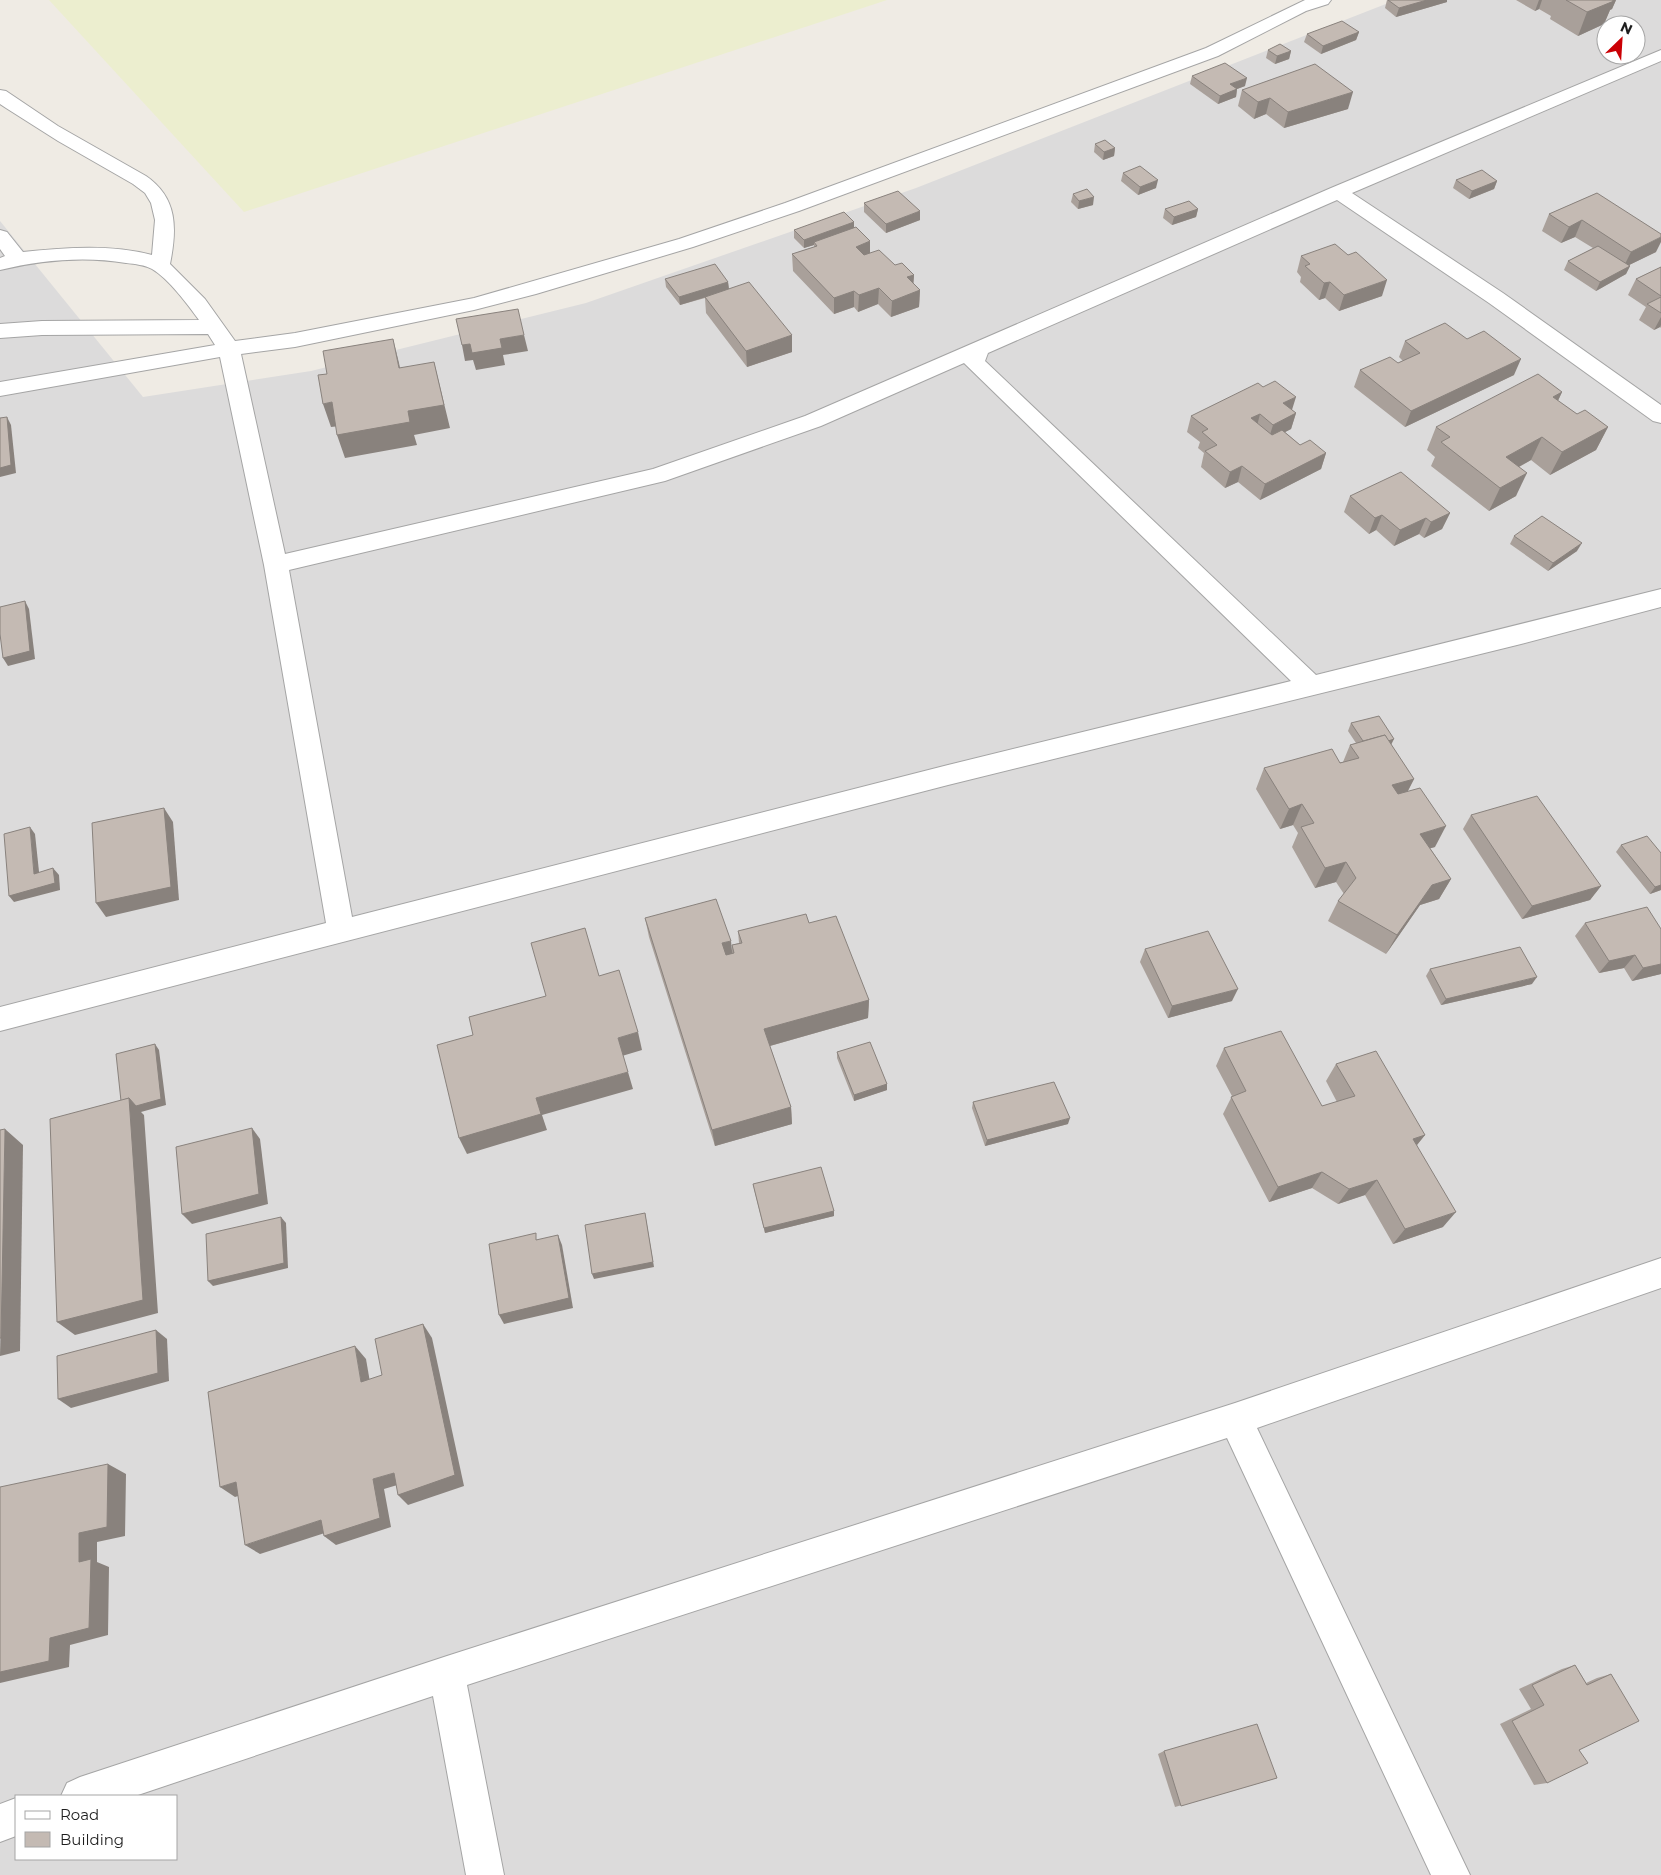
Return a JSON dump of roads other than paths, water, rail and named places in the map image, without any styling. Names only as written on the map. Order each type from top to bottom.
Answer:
[{"type":"street","points":[[0,389],[229,349],[295,340],[474,304],[529,290],[686,243],[792,207],[1176,67],[1212,52],[1300,8],[1322,0]]},
{"type":"street","points":[[276,565],[657,476],[812,422],[1338,192],[1661,54]]},
{"type":"street","points":[[0,95],[26,115],[122,170],[148,186],[156,194],[165,217],[167,235],[160,265]]},
{"type":"street","points":[[1338,192],[1496,298],[1661,416]]},
{"type":"street","points":[[0,236],[9,262],[74,253],[104,253],[134,257],[160,265],[182,286],[229,349],[276,565],[341,931]]},
{"type":"street","points":[[0,331],[42,328],[214,327]]},
{"type":"street","points":[[978,350],[974,362],[1312,686]]},
{"type":"street","points":[[0,1019],[764,822],[1312,686],[1506,640],[1661,598]]},
{"type":"street","points":[[83,1795],[447,1674],[1235,1419],[1661,1273]]},
{"type":"street","points":[[1235,1419],[1451,1875]]},
{"type":"street","points":[[447,1674],[485,1875]]},
{"type":"street","points":[[0,1823],[15,1817]]}]
